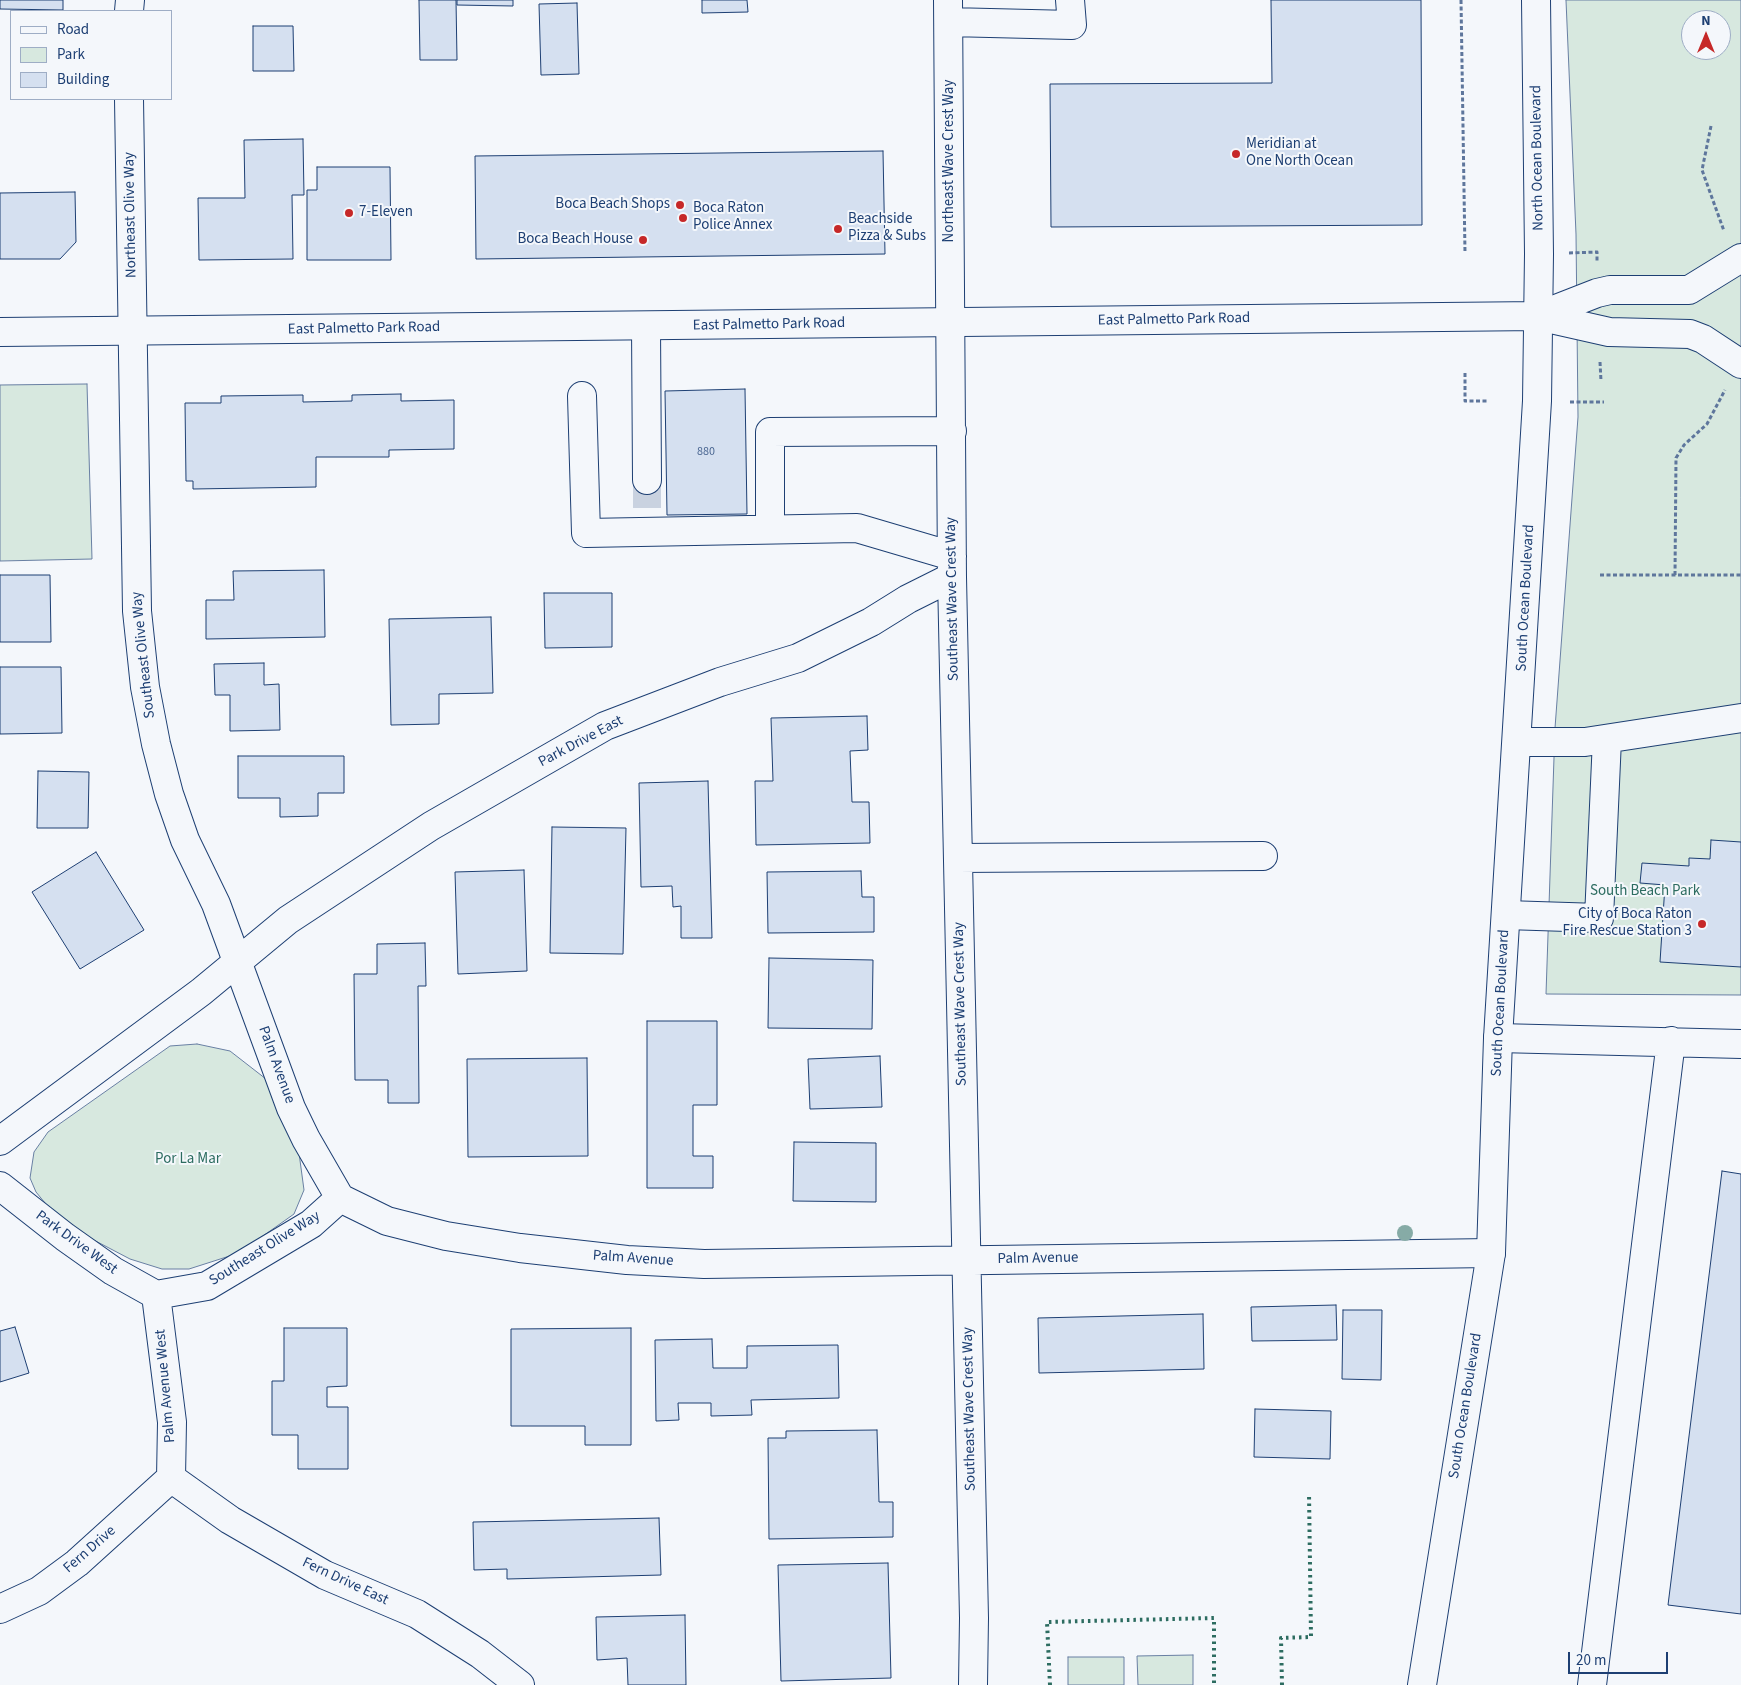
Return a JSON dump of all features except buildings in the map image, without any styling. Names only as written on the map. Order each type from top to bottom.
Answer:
[{"type":"street","points":[[949,11],[1072,25],[1070,0]]},
{"type":"street","name":"North Ocean Boulevard","points":[[1536,0],[1538,316]]},
{"type":"street","name":"Northeast Wave Crest Way","points":[[949,11],[951,323]]},
{"type":"street","name":"Northeast Olive Way","points":[[129,100],[132,331]]},
{"type":"street","points":[[1538,316],[1597,292],[1610,290],[1689,290],[1739,260]]},
{"type":"street","points":[[1689,290],[1680,310],[1690,334]]},
{"type":"street","points":[[1538,316],[1610,332],[1690,334],[1703,339],[1739,363]]},
{"type":"street","name":"East Palmetto Park Road","points":[[0,332],[1538,316]]},
{"type":"street","name":"South Ocean Boulevard","points":[[1422,1685],[1490,1253],[1498,1038],[1537,401],[1538,316]]},
{"type":"street","name":"Southeast Wave Crest Way","points":[[951,323],[952,566],[974,1618],[972,1685]]},
{"type":"street","points":[[646,326],[647,480]]},
{"type":"street","name":"Southeast Olive Way","points":[[132,331],[137,611],[145,687],[156,744],[169,794],[185,840],[216,904],[238,962]]},
{"type":"street","points":[[582,396],[586,533],[647,526],[770,529],[857,528],[952,566]]},
{"type":"street","points":[[770,529],[770,432],[952,431]]},
{"type":"street","name":"Park Drive East","points":[[238,962],[288,920],[432,826],[605,726],[720,682],[798,658],[872,622],[908,599],[952,566]]},
{"type":"street","points":[[1517,742],[1585,742],[1741,718]]},
{"type":"street","points":[[1506,914],[1599,918],[1608,739]]},
{"type":"street","points":[[958,858],[1263,856]]},
{"type":"street","points":[[0,1141],[238,962]]},
{"type":"street","name":"Palm Avenue","points":[[238,962],[290,1108],[306,1140],[340,1198],[387,1221],[446,1236],[520,1248],[627,1260],[704,1264],[1490,1253]]},
{"type":"street","points":[[1498,1038],[1741,1044]]},
{"type":"street","points":[[1592,1685],[1671,1042]]},
{"type":"street","name":"Park Drive West","points":[[0,1186],[65,1238],[113,1272],[156,1295]]},
{"type":"street","name":"Southeast Olive Way","points":[[156,1295],[207,1286],[311,1224],[340,1198]]},
{"type":"street","name":"Palm Avenue West","points":[[156,1295],[172,1422],[171,1478]]},
{"type":"street","name":"Fern Drive","points":[[0,1609],[39,1590],[77,1563],[171,1478]]},
{"type":"street","name":"Fern Drive East","points":[[171,1478],[230,1520],[325,1575],[417,1614],[480,1654],[520,1685]]},
{"type":"path","points":[[1461,0],[1466,253]]},
{"type":"path","points":[[1711,126],[1702,170],[1718,217],[1739,260]]},
{"type":"path","points":[[1568,253],[1597,252],[1597,270]]},
{"type":"path","points":[[1675,575],[1676,458],[1684,445],[1707,424],[1739,363]]},
{"type":"path","points":[[1466,373],[1465,401],[1488,401]]},
{"type":"path","points":[[1570,402],[1604,402]]},
{"type":"path","points":[[1600,575],[1741,575]]},
{"type":"green space","name":"South Beach Park","points":[[1566,0],[1741,0],[1741,995],[1546,994],[1555,728],[1578,417],[1576,234]]},
{"type":"green space","points":[[87,384],[92,559],[0,561],[0,385]]},
{"type":"green space","name":"Por La Mar","points":[[197,1044],[230,1051],[266,1079],[299,1153],[304,1190],[294,1214],[239,1253],[189,1269],[162,1269],[130,1259],[88,1237],[50,1209],[36,1192],[30,1178],[34,1152],[48,1132],[170,1046]]},
{"type":"green space","points":[[1193,1655],[1193,1685],[1138,1685],[1137,1656]]},
{"type":"green space","points":[[1068,1657],[1124,1657],[1124,1685],[1068,1685]]},
{"type":"tunnel","points":[[647,480],[647,521]]},
{"type":"hedge","points":[[1282,1685],[1281,1638],[1311,1637],[1309,1493]]},
{"type":"hedge","points":[[1050,1685],[1047,1622],[1214,1618],[1214,1685]]},
{"type":"place","name":"Meridian at One North Ocean","points":[[1236,154]]},
{"type":"place","name":"Boca Beach Shops","points":[[680,205]]},
{"type":"place","name":"7-Eleven","points":[[349,213]]},
{"type":"place","name":"Boca Raton Police Annex","points":[[683,218]]},
{"type":"place","name":"Beachside Pizza & Subs","points":[[838,229]]},
{"type":"place","name":"Boca Beach House","points":[[643,240]]},
{"type":"place","name":"City of Boca Raton Fire Rescue Station 3","points":[[1702,924]]}]
